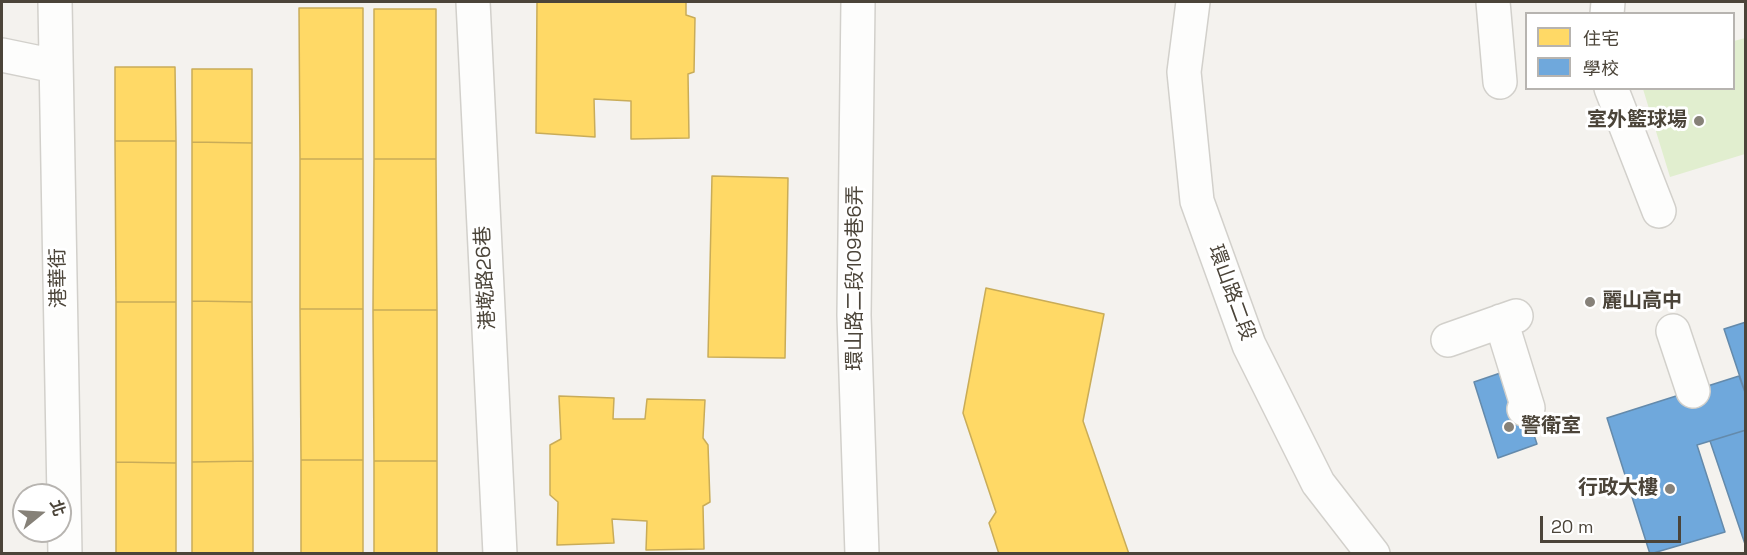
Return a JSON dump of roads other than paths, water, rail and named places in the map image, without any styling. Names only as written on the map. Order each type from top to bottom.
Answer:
[{"type":"street","name":"港華街","points":[[55,2],[65,554]]},
{"type":"street","name":"港墘路26巷","points":[[472,2],[500,554]]},
{"type":"street","name":"環山路二段109巷6弄","points":[[858,2],[854,315],[862,554]]},
{"type":"street","name":"環山路二段","points":[[1193,2],[1184,72],[1197,201],[1249,345],[1313,472],[1373,554]]},
{"type":"street","points":[[1493,2],[1500,82]]},
{"type":"street","points":[[2,55],[55,66]]},
{"type":"street","points":[[1612,90],[1659,211]]},
{"type":"street","points":[[1448,340],[1508,319],[1528,408],[1524,409]]},
{"type":"street","points":[[1672,331],[1693,391]]},
{"type":"place","name":"室外籃球場","points":[[1699,121]]},
{"type":"place","name":"麗山高中","points":[[1590,302]]},
{"type":"place","name":"警衛室","points":[[1509,427]]},
{"type":"place","name":"行政大樓","points":[[1670,489]]}]
